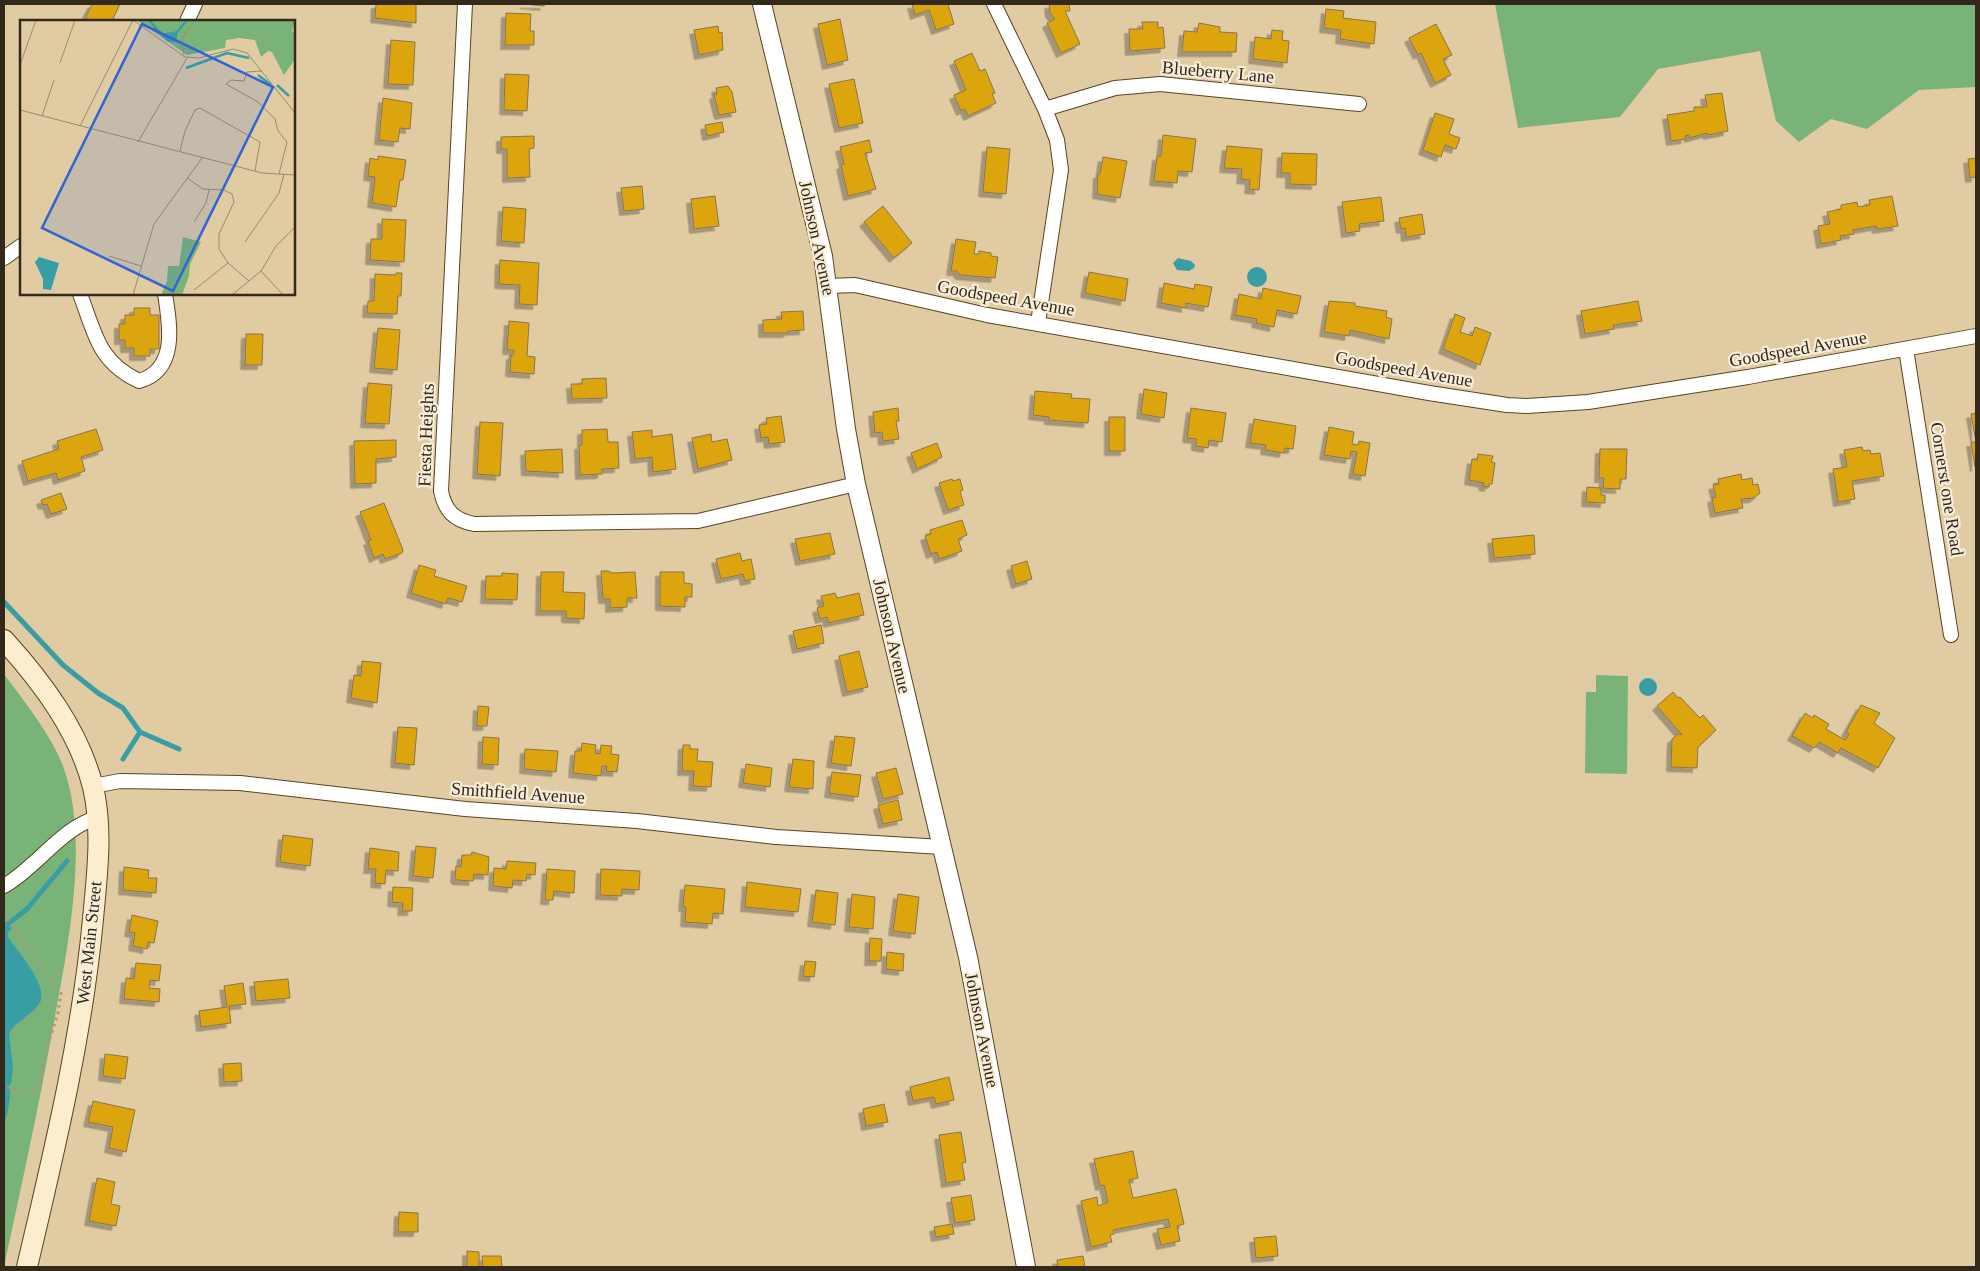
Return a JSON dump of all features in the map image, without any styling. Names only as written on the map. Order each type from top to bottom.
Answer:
[{"type":"main road","name":"West Main Street","points":[[4,640],[46,692],[65,721],[82,756],[92,786],[98,818],[97,874],[86,983],[65,1100],[27,1267]]},
{"type":"street","points":[[187,20],[195,4]]},
{"type":"street","name":"Fiesta Heights","points":[[465,4],[442,491],[444,504],[451,514],[461,521],[474,524],[698,521],[856,484]]},
{"type":"street","name":"Johnson Avenue","points":[[762,4],[812,206],[828,286],[839,381],[856,484],[985,1038],[1026,1267]]},
{"type":"street","points":[[994,4],[1045,109],[1057,140],[1061,170],[1038,323]]},
{"type":"street","name":"Blueberry Lane","points":[[1045,109],[1115,88],[1160,84],[1359,104]]},
{"type":"street","points":[[4,258],[20,247]]},
{"type":"street","name":"Goodspeed Avenue","points":[[828,286],[855,286],[978,313],[1438,394],[1527,406],[1588,402],[1748,378],[1976,336]]},
{"type":"street","points":[[80,295],[102,352],[117,368],[139,381],[152,378],[166,356],[169,328],[164,295]]},
{"type":"street","name":"Cornerst one Road","points":[[1906,349],[1951,635]]},
{"type":"street","name":"Smithfield Avenue","points":[[92,786],[120,781],[240,783],[465,809],[637,820],[776,837],[942,847]]},
{"type":"street","points":[[4,886],[20,877],[76,826],[98,818]]},
{"type":"path","points":[[4,1086],[20,1092],[34,1092],[42,1079],[41,1067],[58,1013],[61,993],[19,931],[5,914]]},
{"type":"green space","points":[[1495,4],[1976,4],[1976,87],[1919,90],[1867,129],[1831,119],[1799,142],[1776,121],[1760,51],[1658,69],[1620,117],[1518,128]]},
{"type":"green space","points":[[4,674],[29,707],[53,744],[64,769],[72,798],[76,863],[74,897],[64,965],[42,1087],[4,1267]]},
{"type":"green space","points":[[1596,675],[1628,676],[1627,774],[1585,773],[1586,692],[1596,692]]},
{"type":"water","points":[[1178,258],[1191,261],[1195,265],[1194,268],[1189,271],[1177,270],[1173,263]]},
{"type":"water","points":[[1257,267],[1264,270],[1267,277],[1264,284],[1257,287],[1250,284],[1247,277],[1250,270]]},
{"type":"water","points":[[1648,678],[1654,681],[1657,687],[1654,693],[1648,696],[1642,693],[1639,687],[1642,681]]},
{"type":"water","points":[[4,920],[12,928],[8,932],[8,937],[37,979],[41,997],[36,1008],[15,1026],[9,1034],[13,1067],[11,1084],[5,1084]]},
{"type":"building","points":[[92,4],[120,4],[112,20],[87,20],[86,16]]},
{"type":"building","points":[[376,4],[416,4],[416,23],[375,18]]},
{"type":"building","points":[[524,4],[545,4],[544,6]]},
{"type":"building","points":[[912,4],[948,4],[954,24],[936,30],[929,10],[915,15]]},
{"type":"building","points":[[1049,4],[1069,4],[1070,11],[1065,11],[1080,44],[1061,53],[1047,23],[1055,19],[1050,13]]},
{"type":"building","points":[[1326,9],[1344,11],[1343,18],[1376,22],[1374,44],[1340,39],[1341,30],[1324,28]]},
{"type":"building","points":[[506,13],[531,14],[530,31],[534,31],[534,45],[505,45]]},
{"type":"building","points":[[840,19],[848,60],[827,65],[818,24]]},
{"type":"building","points":[[1142,22],[1158,22],[1158,28],[1163,27],[1165,48],[1130,51],[1129,29],[1143,29]]},
{"type":"building","points":[[1199,23],[1220,27],[1220,32],[1237,33],[1236,52],[1182,52],[1184,31],[1197,32]]},
{"type":"building","points":[[1436,24],[1452,55],[1443,59],[1451,75],[1435,83],[1421,53],[1418,55],[1409,38]]},
{"type":"building","points":[[718,26],[719,33],[722,32],[723,50],[699,55],[694,30]]},
{"type":"building","points":[[1272,30],[1283,31],[1282,40],[1289,41],[1287,63],[1253,59],[1255,37],[1271,39]]},
{"type":"building","points":[[391,40],[415,42],[413,85],[388,84]]},
{"type":"building","points":[[972,53],[980,71],[985,69],[995,93],[992,94],[996,103],[968,116],[965,109],[961,111],[954,95],[966,90],[954,61]]},
{"type":"building","points":[[505,74],[529,75],[527,111],[504,110]]},
{"type":"building","points":[[854,79],[863,123],[839,128],[829,84]]},
{"type":"building","points":[[728,86],[732,92],[736,112],[719,115],[714,95],[717,94],[716,88]]},
{"type":"building","points":[[1722,93],[1728,131],[1708,135],[1707,133],[1689,138],[1689,135],[1685,136],[1686,139],[1671,141],[1667,115],[1694,111],[1694,107],[1707,107],[1705,95]]},
{"type":"building","points":[[383,98],[412,103],[410,129],[400,128],[398,142],[379,140]]},
{"type":"building","points":[[1435,113],[1454,119],[1449,134],[1460,138],[1456,149],[1445,145],[1441,157],[1423,150]]},
{"type":"building","points":[[722,122],[724,132],[707,136],[705,125]]},
{"type":"building","points":[[1163,135],[1196,139],[1192,172],[1178,171],[1177,183],[1154,181],[1157,156],[1161,156]]},
{"type":"building","points":[[534,136],[534,148],[529,149],[530,177],[507,178],[507,149],[501,149],[501,137]]},
{"type":"building","points":[[869,140],[872,152],[865,153],[876,189],[848,196],[841,165],[844,164],[840,147]]},
{"type":"building","points":[[1227,146],[1262,149],[1259,190],[1249,189],[1250,180],[1241,179],[1242,169],[1224,168]]},
{"type":"building","points":[[987,147],[1010,149],[1006,194],[983,192]]},
{"type":"building","points":[[1282,153],[1317,154],[1316,185],[1290,184],[1290,173],[1281,173]]},
{"type":"building","points":[[378,156],[406,160],[403,180],[400,180],[396,207],[372,203],[375,177],[368,176],[370,158],[378,160]]},
{"type":"building","points":[[1103,157],[1127,161],[1120,198],[1097,194],[1098,174],[1100,174]]},
{"type":"building","points":[[1976,158],[1976,177],[1970,178],[1968,159]]},
{"type":"building","points":[[642,186],[644,209],[624,211],[621,188]]},
{"type":"building","points":[[715,196],[719,226],[694,229],[691,199]]},
{"type":"building","points":[[1892,196],[1898,226],[1877,229],[1876,226],[1853,230],[1854,234],[1840,236],[1841,240],[1821,244],[1818,226],[1830,224],[1827,212],[1841,209],[1841,205],[1857,202],[1858,207],[1870,205],[1869,200]]},
{"type":"building","points":[[1381,197],[1384,221],[1359,224],[1360,231],[1346,233],[1342,202]]},
{"type":"building","points":[[883,206],[912,243],[894,258],[864,222]]},
{"type":"building","points":[[503,207],[526,209],[524,243],[501,241]]},
{"type":"building","points":[[1422,214],[1425,234],[1406,237],[1405,228],[1401,229],[1399,218]]},
{"type":"building","points":[[382,219],[406,220],[404,262],[370,260],[371,239],[382,239]]},
{"type":"building","points":[[956,239],[976,242],[974,254],[979,254],[979,251],[991,253],[991,256],[998,257],[995,278],[960,275],[957,271],[951,271]]},
{"type":"building","points":[[500,260],[539,263],[537,305],[519,304],[520,285],[499,284]]},
{"type":"building","points":[[1089,272],[1128,279],[1125,301],[1085,293]]},
{"type":"building","points":[[396,273],[402,273],[401,296],[398,296],[397,314],[367,313],[368,301],[374,301],[375,274],[395,275]]},
{"type":"building","points":[[1164,283],[1194,289],[1195,284],[1212,287],[1208,307],[1186,303],[1186,308],[1161,303]]},
{"type":"building","points":[[1263,288],[1301,296],[1297,314],[1277,310],[1274,327],[1256,323],[1257,319],[1235,315],[1239,294],[1261,299]]},
{"type":"building","points":[[1329,301],[1355,303],[1355,306],[1387,311],[1386,317],[1392,319],[1389,339],[1350,330],[1349,336],[1324,332]]},
{"type":"building","points":[[1638,301],[1642,321],[1613,325],[1614,329],[1585,334],[1581,311]]},
{"type":"building","points":[[134,308],[150,308],[150,315],[159,315],[159,349],[150,349],[150,356],[134,356],[134,348],[125,348],[125,340],[119,340],[119,324],[125,324],[125,315],[134,315]]},
{"type":"building","points":[[803,311],[804,330],[788,331],[788,333],[763,333],[763,320],[782,319],[781,312]]},
{"type":"building","points":[[1455,314],[1465,318],[1460,332],[1472,336],[1475,327],[1491,333],[1480,365],[1443,349]]},
{"type":"building","points":[[509,321],[529,323],[527,356],[535,357],[534,374],[510,372],[511,355],[513,355],[514,350],[507,350]]},
{"type":"building","points":[[378,328],[400,330],[397,370],[374,368]]},
{"type":"building","points":[[246,334],[263,334],[262,365],[245,365]]},
{"type":"building","points":[[606,378],[607,398],[572,399],[571,384],[582,384],[582,379]]},
{"type":"building","points":[[368,383],[392,385],[389,424],[365,423]]},
{"type":"building","points":[[1144,389],[1167,393],[1164,418],[1141,414]]},
{"type":"building","points":[[1035,391],[1072,394],[1071,398],[1090,399],[1088,423],[1049,420],[1049,417],[1033,415]]},
{"type":"building","points":[[898,408],[899,421],[896,421],[899,439],[883,441],[882,432],[875,433],[873,412]]},
{"type":"building","points":[[1191,408],[1226,413],[1222,442],[1209,440],[1208,448],[1196,446],[1196,439],[1187,438]]},
{"type":"building","points":[[1976,413],[1976,442],[1971,414]]},
{"type":"building","points":[[781,416],[785,442],[769,444],[768,437],[761,438],[759,425],[767,424],[766,418]]},
{"type":"building","points":[[1109,417],[1125,417],[1125,451],[1109,451]]},
{"type":"building","points":[[1254,419],[1296,426],[1293,449],[1285,448],[1284,453],[1265,450],[1266,445],[1250,443]]},
{"type":"building","points":[[480,422],[503,423],[500,476],[477,474]]},
{"type":"building","points":[[1329,427],[1354,432],[1352,444],[1358,445],[1359,441],[1370,443],[1365,476],[1353,474],[1357,452],[1351,451],[1350,459],[1324,455]]},
{"type":"building","points":[[96,429],[103,450],[81,457],[85,471],[58,480],[56,473],[28,481],[22,461],[59,449],[57,441]]},
{"type":"building","points":[[607,429],[608,442],[618,442],[619,468],[602,469],[602,474],[580,475],[579,445],[582,445],[582,430]]},
{"type":"building","points":[[652,430],[652,437],[672,434],[676,469],[653,472],[652,457],[635,459],[632,432]]},
{"type":"building","points":[[711,434],[712,442],[727,439],[732,460],[698,469],[692,438]]},
{"type":"building","points":[[396,440],[396,457],[376,459],[376,483],[355,484],[354,441]]},
{"type":"building","points":[[1971,442],[1976,442],[1976,467],[1975,467]]},
{"type":"building","points":[[937,443],[942,457],[917,469],[911,453]]},
{"type":"building","points":[[1862,447],[1863,451],[1870,450],[1871,454],[1880,453],[1884,476],[1852,481],[1855,499],[1838,502],[1833,469],[1847,467],[1844,450]]},
{"type":"building","points":[[562,449],[563,473],[526,471],[525,451]]},
{"type":"building","points":[[1600,449],[1627,449],[1626,479],[1620,479],[1620,489],[1603,488],[1604,478],[1599,478]]},
{"type":"building","points":[[1478,454],[1493,456],[1491,462],[1495,463],[1492,484],[1489,484],[1489,487],[1483,486],[1484,483],[1469,480],[1472,459],[1477,460]]},
{"type":"building","points":[[1741,474],[1742,480],[1752,478],[1753,485],[1758,484],[1760,493],[1754,498],[1741,499],[1743,508],[1715,513],[1712,498],[1716,497],[1713,485],[1719,484],[1718,479]]},
{"type":"building","points":[[952,479],[953,481],[960,479],[963,490],[960,491],[964,505],[948,510],[939,483]]},
{"type":"building","points":[[1587,487],[1601,488],[1601,495],[1605,495],[1605,503],[1586,502]]},
{"type":"building","points":[[61,493],[67,509],[51,514],[47,504],[43,505],[41,500]]},
{"type":"building","points":[[384,503],[403,550],[402,553],[385,559],[383,554],[374,558],[368,541],[371,540],[360,512]]},
{"type":"building","points":[[962,520],[967,535],[958,539],[962,551],[939,559],[937,552],[931,554],[925,536],[931,534],[930,530]]},
{"type":"building","points":[[830,533],[835,554],[800,561],[795,539]]},
{"type":"building","points":[[1534,535],[1535,554],[1494,558],[1492,539]]},
{"type":"building","points":[[740,553],[742,561],[751,559],[755,579],[745,581],[743,574],[721,579],[716,559]]},
{"type":"building","points":[[1027,561],[1032,579],[1016,584],[1011,566]]},
{"type":"building","points":[[419,565],[436,570],[434,576],[467,586],[462,602],[448,598],[446,604],[411,593]]},
{"type":"building","points":[[601,571],[612,573],[635,572],[637,598],[627,598],[627,607],[610,608],[610,599],[603,599]]},
{"type":"building","points":[[541,572],[564,572],[563,592],[585,593],[584,619],[566,618],[566,611],[540,611]]},
{"type":"building","points":[[660,572],[684,572],[684,583],[692,584],[692,597],[685,597],[685,607],[660,606]]},
{"type":"building","points":[[502,573],[518,574],[517,600],[485,599],[486,576],[502,576]]},
{"type":"building","points":[[835,593],[837,598],[859,593],[864,615],[828,623],[827,617],[820,619],[817,608],[824,606],[821,596]]},
{"type":"building","points":[[821,625],[824,643],[797,649],[793,631]]},
{"type":"building","points":[[859,651],[868,687],[847,692],[839,656]]},
{"type":"building","points":[[362,661],[381,663],[377,703],[351,698],[354,675],[361,676]]},
{"type":"building","points":[[1673,692],[1700,718],[1703,715],[1716,730],[1698,747],[1697,768],[1671,767],[1672,739],[1678,734],[1682,735],[1657,706]]},
{"type":"building","points":[[1861,705],[1880,713],[1874,723],[1895,738],[1878,768],[1841,748],[1838,753],[1819,742],[1814,748],[1792,736],[1805,713],[1813,718],[1814,715],[1829,724],[1826,729],[1845,740],[1849,734],[1846,732]]},
{"type":"building","points":[[478,706],[489,707],[487,726],[477,726]]},
{"type":"building","points":[[398,727],[417,728],[414,765],[395,763]]},
{"type":"building","points":[[835,736],[855,738],[851,766],[831,763]]},
{"type":"building","points":[[483,737],[499,738],[498,765],[482,764]]},
{"type":"building","points":[[582,743],[596,745],[595,753],[600,754],[601,745],[612,746],[611,754],[619,755],[617,772],[606,771],[607,766],[602,766],[601,776],[573,773],[575,751],[581,751]]},
{"type":"building","points":[[683,745],[690,745],[690,749],[698,749],[697,761],[713,762],[711,787],[693,786],[694,771],[682,771]]},
{"type":"building","points":[[525,749],[558,751],[556,772],[524,769]]},
{"type":"building","points":[[793,759],[814,761],[813,789],[789,787]]},
{"type":"building","points":[[746,764],[772,768],[770,787],[743,783]]},
{"type":"building","points":[[896,768],[903,794],[883,799],[876,773]]},
{"type":"building","points":[[832,772],[861,775],[858,797],[829,793]]},
{"type":"building","points":[[898,800],[902,820],[883,824],[878,805]]},
{"type":"building","points":[[283,835],[313,839],[310,866],[280,862]]},
{"type":"building","points":[[416,846],[436,848],[433,878],[413,876]]},
{"type":"building","points":[[370,848],[399,852],[398,871],[386,870],[385,884],[375,883],[376,869],[368,869]]},
{"type":"building","points":[[472,852],[489,857],[488,875],[474,874],[473,881],[457,880],[455,878],[456,866],[461,867],[462,855],[471,855]]},
{"type":"building","points":[[507,861],[536,863],[535,875],[527,874],[526,881],[513,880],[512,888],[493,886],[494,868],[506,869]]},
{"type":"building","points":[[124,867],[149,870],[148,878],[157,878],[156,893],[123,890]]},
{"type":"building","points":[[547,869],[575,871],[574,893],[554,891],[553,900],[545,900]]},
{"type":"building","points":[[601,869],[640,871],[639,890],[622,889],[622,896],[600,895]]},
{"type":"building","points":[[747,882],[801,889],[798,912],[745,907]]},
{"type":"building","points":[[685,885],[725,889],[723,914],[713,913],[712,924],[685,922],[686,907],[683,907]]},
{"type":"building","points":[[393,887],[413,888],[412,911],[402,911],[403,903],[392,902]]},
{"type":"building","points":[[816,890],[838,893],[835,925],[812,922]]},
{"type":"building","points":[[852,894],[875,897],[873,929],[849,927]]},
{"type":"building","points":[[898,894],[919,897],[915,934],[893,931]]},
{"type":"building","points":[[132,915],[158,921],[154,943],[148,942],[147,949],[133,946],[135,933],[129,932]]},
{"type":"building","points":[[870,938],[882,939],[881,961],[869,961]]},
{"type":"building","points":[[887,952],[904,954],[903,971],[886,969]]},
{"type":"building","points":[[805,961],[816,962],[814,977],[803,976]]},
{"type":"building","points":[[136,963],[161,965],[159,981],[150,980],[149,988],[160,989],[159,1002],[124,999],[126,978],[134,979]]},
{"type":"building","points":[[288,979],[290,998],[256,1001],[254,982]]},
{"type":"building","points":[[243,983],[246,1004],[229,1006],[231,1023],[201,1027],[199,1011],[227,1007],[224,986]]},
{"type":"building","points":[[105,1054],[128,1057],[125,1079],[103,1076]]},
{"type":"building","points":[[241,1063],[242,1081],[224,1082],[223,1064]]},
{"type":"building","points":[[949,1077],[954,1100],[936,1104],[934,1097],[913,1101],[910,1087]]},
{"type":"building","points":[[93,1101],[135,1110],[126,1152],[109,1148],[113,1127],[88,1122]]},
{"type":"building","points":[[884,1104],[888,1122],[866,1126],[863,1109]]},
{"type":"building","points":[[961,1132],[966,1162],[962,1163],[965,1180],[946,1183],[939,1135]]},
{"type":"building","points":[[1133,1151],[1138,1178],[1129,1180],[1133,1198],[1176,1189],[1184,1224],[1177,1226],[1180,1241],[1161,1245],[1157,1229],[1170,1227],[1168,1219],[1113,1230],[1114,1234],[1110,1235],[1112,1242],[1091,1247],[1081,1201],[1097,1197],[1098,1206],[1108,1202],[1104,1185],[1100,1186],[1094,1159]]},
{"type":"building","points":[[97,1178],[115,1182],[111,1204],[120,1206],[116,1226],[89,1221]]},
{"type":"building","points":[[971,1195],[975,1220],[955,1223],[951,1198]]},
{"type":"building","points":[[399,1212],[418,1213],[418,1232],[398,1232]]},
{"type":"building","points":[[952,1224],[954,1234],[936,1237],[934,1227]]},
{"type":"building","points":[[1276,1236],[1278,1256],[1256,1258],[1254,1238]]},
{"type":"building","points":[[467,1251],[479,1252],[479,1267],[467,1267]]},
{"type":"building","points":[[482,1256],[501,1256],[502,1267],[483,1267]]},
{"type":"building","points":[[1083,1256],[1085,1267],[1058,1267],[1057,1260]]},
{"type":"waterway","points":[[4,602],[63,665],[98,693],[123,708],[140,732],[179,749]]},
{"type":"waterway","points":[[123,759],[140,732]]},
{"type":"waterway","points":[[4,927],[27,909],[67,861]]},
{"type":"waterway","points":[[4,1073],[7,1089],[4,1117]]}]
